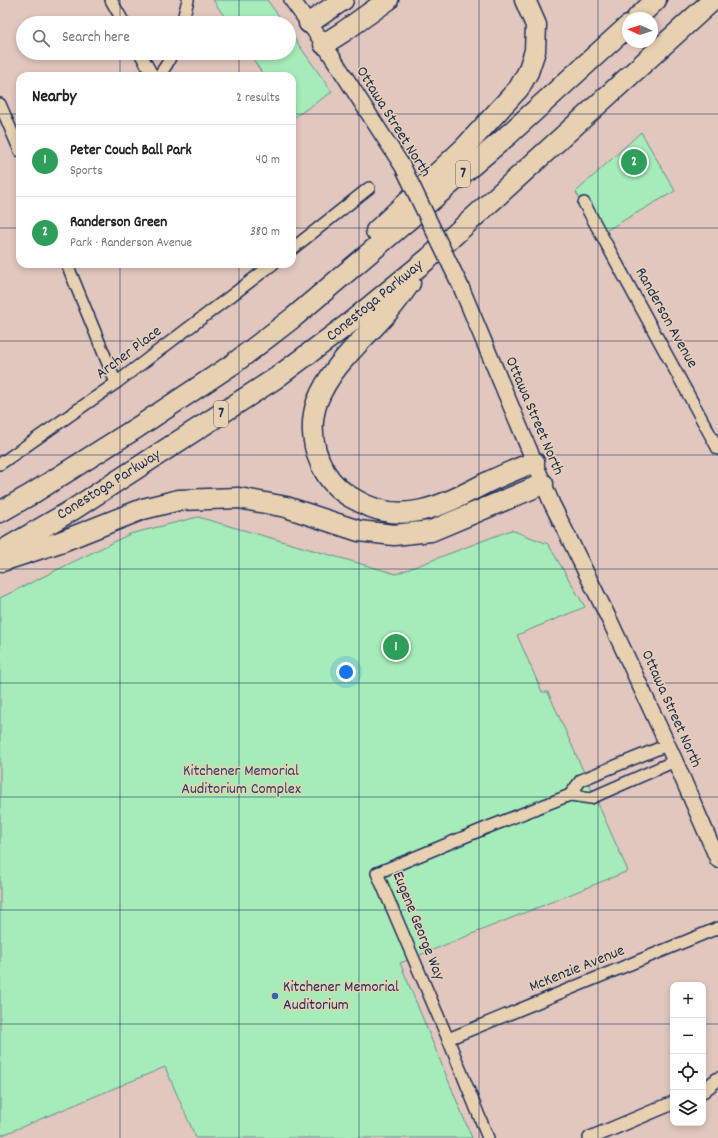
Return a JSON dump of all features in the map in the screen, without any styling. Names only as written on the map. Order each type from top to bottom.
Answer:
[{"type":"highway","points":[[310,23],[343,0]]},
{"type":"highway","points":[[324,44],[388,0]]},
{"type":"highway","points":[[294,317],[346,260],[465,147],[519,88],[528,72],[535,51],[536,25],[525,0]]},
{"type":"highway","points":[[643,12],[656,0]]},
{"type":"highway","name":"Conestoga Parkway","points":[[0,552],[74,509],[276,378],[347,325],[429,258],[713,0]]},
{"type":"highway","name":"Conestoga Parkway","points":[[0,512],[30,495],[138,427],[233,364],[294,317],[507,136],[622,31]]},
{"type":"highway","points":[[429,258],[387,314],[344,357],[324,387],[317,403],[313,426],[314,446],[320,463],[328,476],[346,495],[364,505],[383,512],[402,513],[421,511],[441,505],[534,462]]},
{"type":"highway","points":[[0,562],[60,542],[143,509],[179,500],[239,498],[286,507],[359,531],[394,535],[431,531],[543,484]]},
{"type":"main road","name":"Ottawa Street North","points":[[292,0],[324,44],[403,167],[461,287],[543,484],[611,623],[668,745],[718,860]]},
{"type":"street","points":[[111,0],[120,16]]},
{"type":"street","points":[[184,16],[188,0]]},
{"type":"street","points":[[144,60],[151,72]]},
{"type":"street","points":[[162,72],[169,60]]},
{"type":"street","points":[[0,104],[16,142]]},
{"type":"street","points":[[296,246],[368,188]]},
{"type":"street","name":"Randerson Avenue","points":[[584,203],[718,449]]},
{"type":"street","points":[[69,268],[116,383]]},
{"type":"street","name":"Archer Place","points":[[0,464],[116,383],[268,268]]},
{"type":"street","points":[[570,795],[581,780],[668,745]]},
{"type":"street","name":"Eugene George Way","points":[[488,1138],[448,1039],[377,873],[570,795],[591,798],[675,761]]},
{"type":"street","name":"McKenzie Avenue","points":[[448,1039],[718,928]]},
{"type":"street","points":[[706,1088],[718,1079]]},
{"type":"street","points":[[706,1090],[718,1092]]},
{"type":"street","points":[[590,1138],[670,1104]]},
{"type":"green space","points":[[213,0],[267,0],[279,16],[224,16]]},
{"type":"green space","points":[[296,41],[332,92],[296,116],[296,72],[261,72],[254,60],[296,60]]},
{"type":"green space","points":[[641,132],[675,191],[598,235],[576,192]]},
{"type":"green space","name":"Kitchener Memorial Auditorium Complex","points":[[198,517],[396,574],[511,530],[548,544],[585,607],[517,635],[542,692],[548,692],[628,871],[400,963],[472,1138],[196,1138],[165,1067],[0,1136],[0,598],[130,534]]},
{"type":"place","name":"Randerson Green","points":[[634,162]]},
{"type":"place","name":"Peter Couch Ball Park","points":[[396,647]]},
{"type":"place","name":"Kitchener Memorial Auditorium","points":[[275,996]]}]
